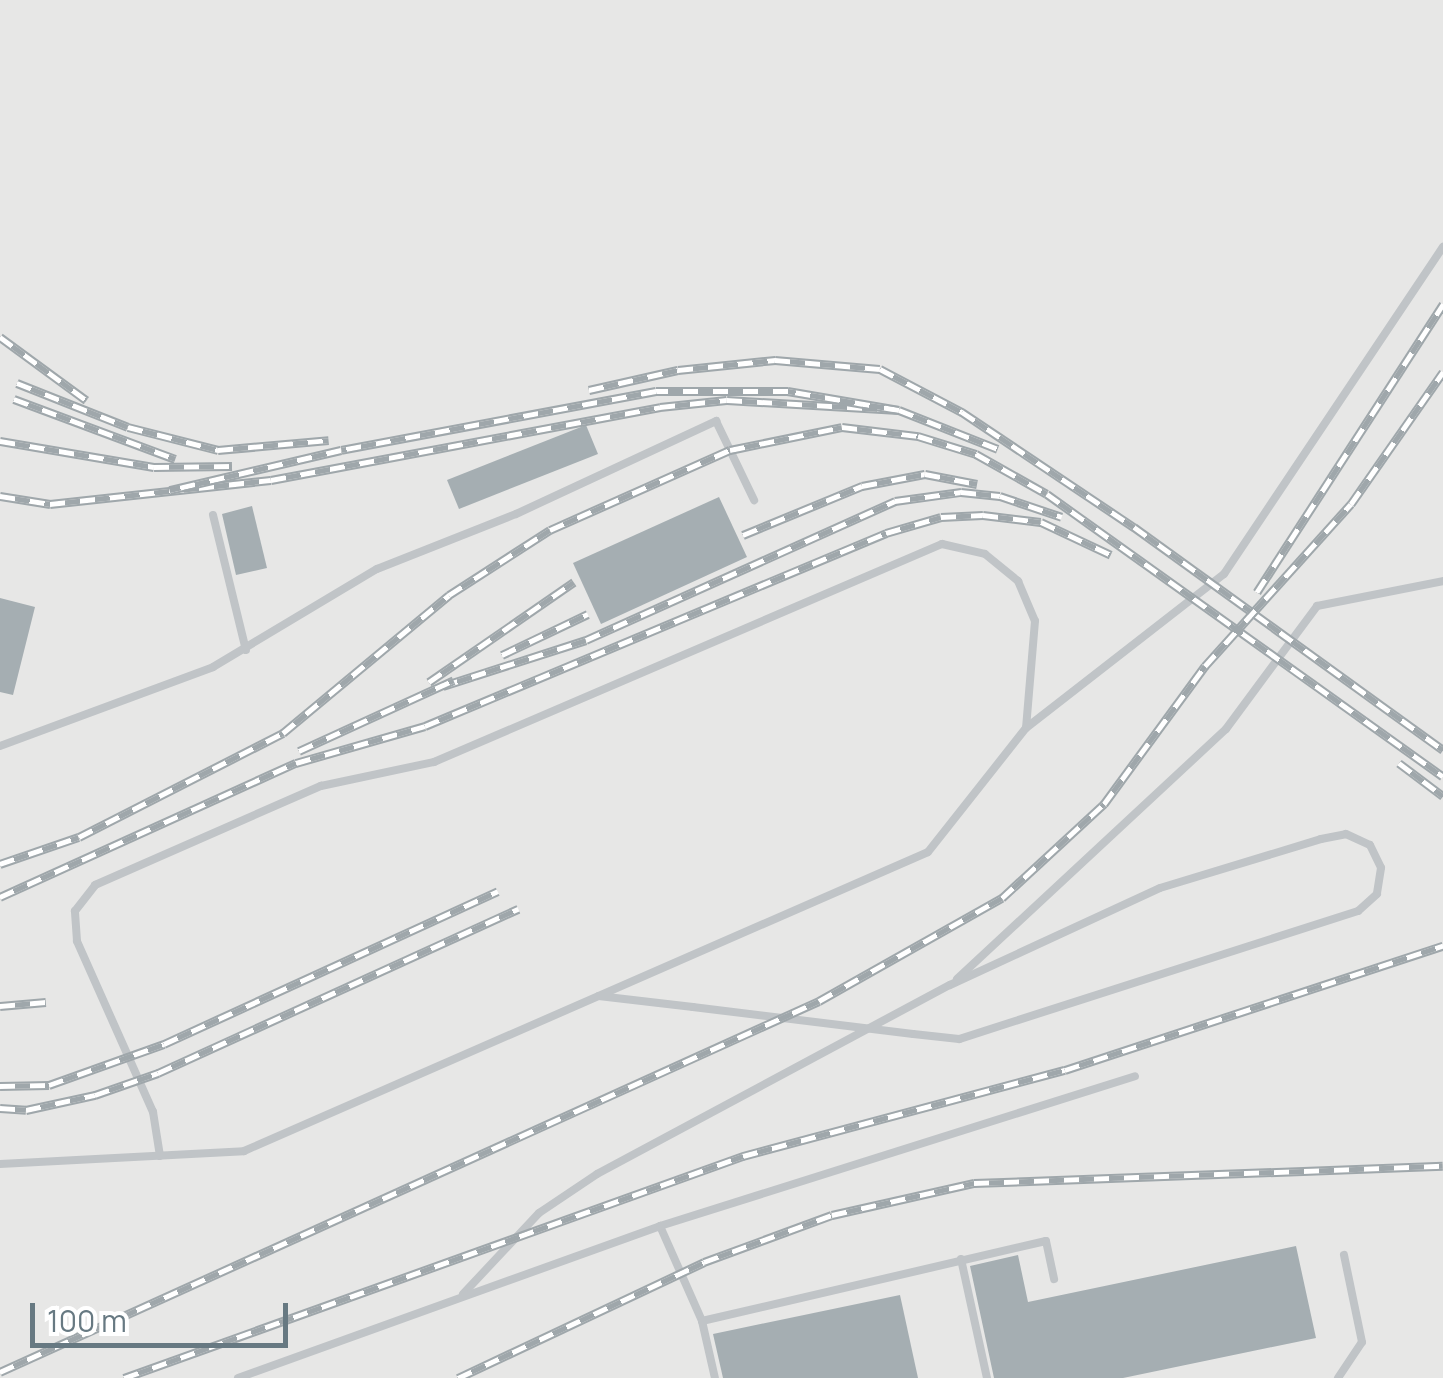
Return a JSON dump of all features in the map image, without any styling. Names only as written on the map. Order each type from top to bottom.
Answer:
[{"type":"lane","points":[[0,1164],[244,1152],[928,852],[1026,728],[1224,574],[1443,247]]},
{"type":"lane","points":[[0,746],[246,650],[377,569],[516,514],[716,421],[754,500]]},
{"type":"lane","points":[[213,515],[246,650]]},
{"type":"lane","points":[[160,1156],[156,1122],[77,941],[75,911],[95,885],[321,786],[434,762],[942,544],[985,554],[1018,582],[1035,621],[1026,728]]},
{"type":"lane","points":[[950,985],[1226,729],[1317,606],[1443,582]]},
{"type":"lane","points":[[464,1294],[539,1214],[597,1174],[950,985],[1160,888],[1321,839],[1346,834],[1370,845],[1382,868],[1377,894],[1358,911],[958,1039],[914,1034],[693,1007],[599,996]]},
{"type":"lane","points":[[238,1378],[660,1226],[1135,1076]]},
{"type":"lane","points":[[660,1226],[702,1321],[714,1378]]},
{"type":"lane","points":[[702,1321],[1046,1241],[1054,1280]]},
{"type":"lane","points":[[1338,1378],[1362,1342],[1344,1255]]},
{"type":"lane","points":[[961,1259],[987,1378]]},
{"type":"shaded area","points":[[0,0],[1443,0],[1443,1378],[0,1378]]},
{"type":"building","points":[[586,425],[598,454],[459,509],[447,480]]},
{"type":"building","points":[[719,497],[747,557],[601,624],[573,563]]},
{"type":"building","points":[[252,506],[267,568],[236,575],[222,514]]},
{"type":"building","points":[[0,598],[35,607],[13,695],[0,692]]},
{"type":"building","points":[[1296,1246],[1316,1338],[1123,1378],[994,1378],[970,1266],[1018,1255],[1028,1302]]},
{"type":"building","points":[[900,1295],[918,1378],[723,1378],[713,1334]]},
{"type":"railway","points":[[1257,592],[1443,304]]},
{"type":"railway","points":[[0,337],[86,400]]},
{"type":"railway","points":[[589,390],[678,370],[775,360],[880,369],[962,412],[1134,527],[1443,750]]},
{"type":"railway","points":[[0,1372],[819,1001],[1002,898],[1104,804],[1205,666],[1351,504],[1443,372]]},
{"type":"railway","points":[[17,383],[128,427],[218,450],[329,440]]},
{"type":"railway","points":[[0,496],[50,504],[271,480],[660,407],[727,400],[899,410],[788,391],[656,391],[341,450],[170,490]]},
{"type":"railway","points":[[14,399],[175,459]]},
{"type":"railway","points":[[899,410],[998,449]]},
{"type":"railway","points":[[0,864],[79,837],[283,733],[449,595],[550,530],[730,450],[842,427],[918,436],[976,454],[1047,494],[1443,776]]},
{"type":"railway","points":[[0,441],[154,467],[232,466]]},
{"type":"railway","points":[[743,535],[862,486],[925,474],[977,484]]},
{"type":"railway","points":[[443,686],[586,640],[895,501],[961,492],[1000,496],[1062,517]]},
{"type":"railway","points":[[0,897],[296,763],[425,726],[886,533],[941,517],[983,515],[1041,522],[1111,555]]},
{"type":"railway","points":[[429,682],[574,582]]},
{"type":"railway","points":[[502,655],[588,614]]},
{"type":"railway","points":[[299,751],[454,680]]},
{"type":"railway","points":[[1399,763],[1443,796]]},
{"type":"railway","points":[[0,1086],[49,1085],[164,1044],[498,891]]},
{"type":"railway","points":[[0,1108],[26,1110],[95,1095],[158,1073],[518,909]]},
{"type":"railway","points":[[124,1378],[743,1156],[1065,1070],[1443,946]]},
{"type":"railway","points":[[0,1006],[46,1002]]},
{"type":"railway","points":[[458,1378],[704,1262],[832,1215],[974,1183],[1443,1166]]}]
